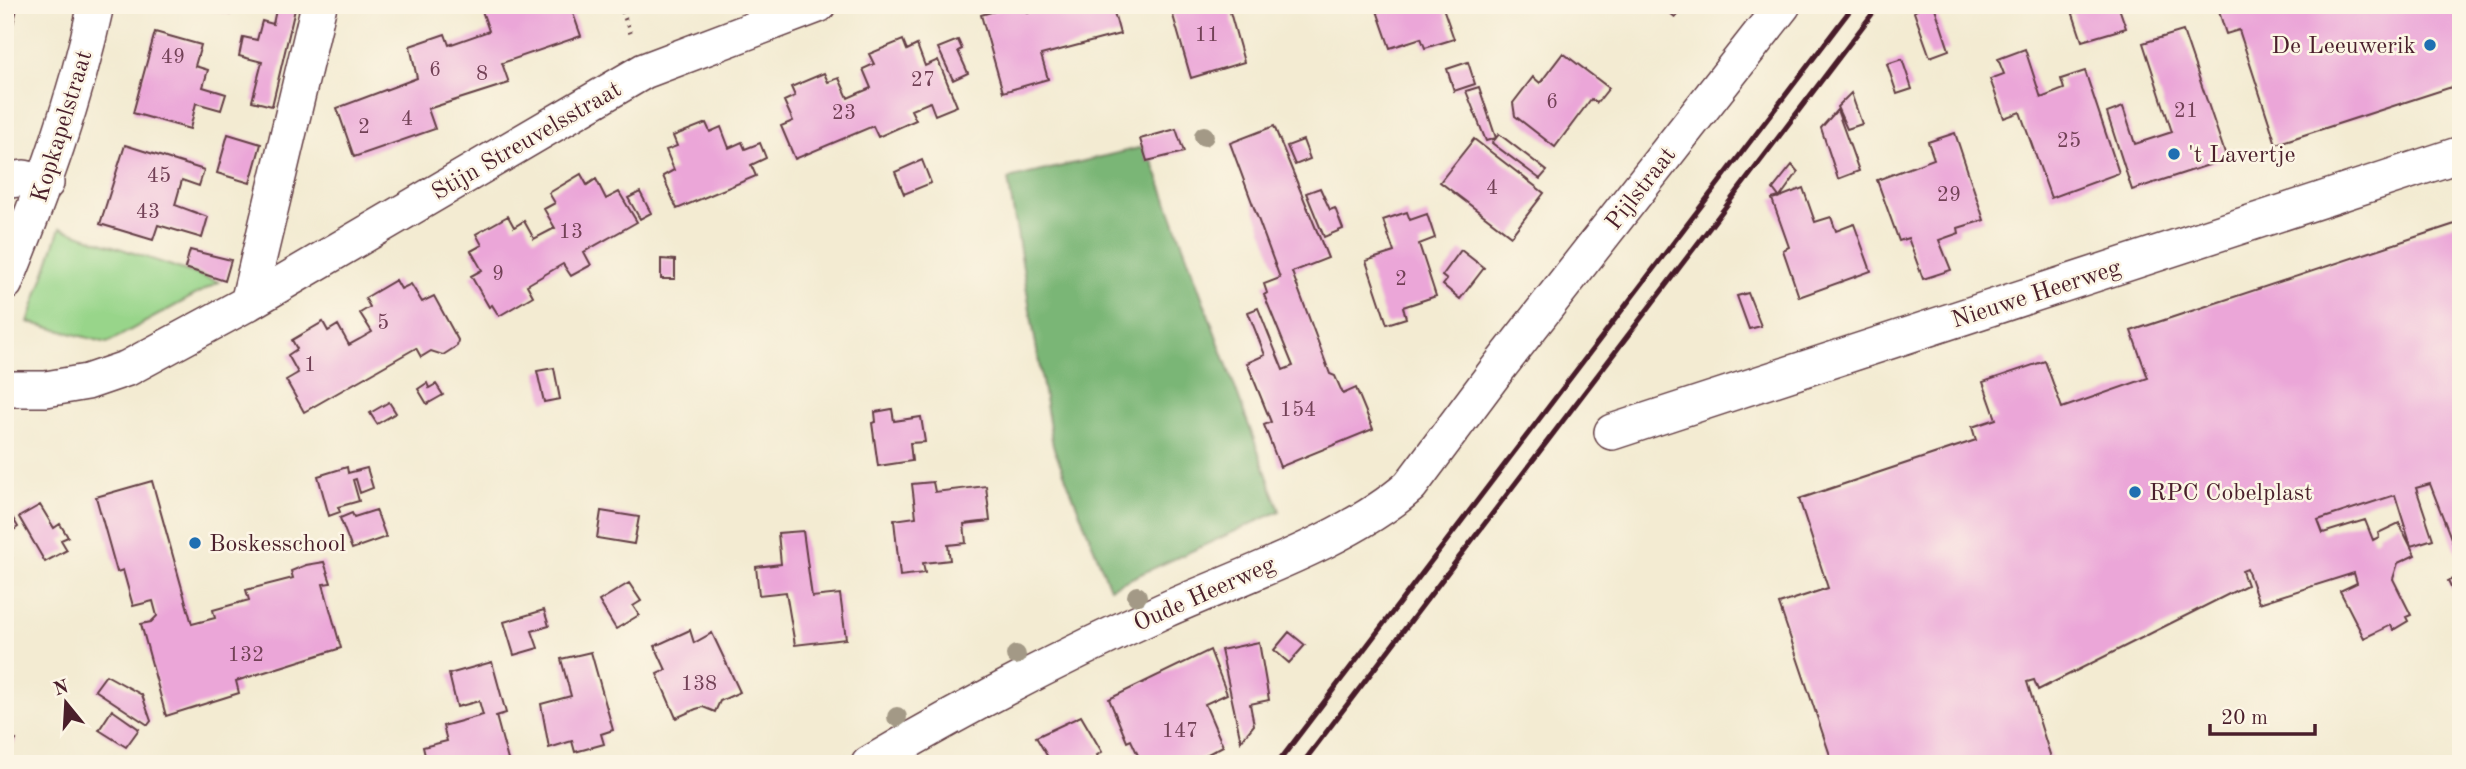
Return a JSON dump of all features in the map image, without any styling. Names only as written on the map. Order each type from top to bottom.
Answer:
[{"type":"street","name":"Kopkapelstraat","points":[[5,284],[46,183],[71,106],[96,5]]},
{"type":"street","points":[[248,303],[319,5]]},
{"type":"street","name":"Stijn Streuvelsstraat","points":[[5,388],[46,389],[87,382],[128,368],[248,303],[644,71],[818,5]]},
{"type":"street","name":"Pijlstraat","points":[[1496,371],[1783,5]]},
{"type":"street","name":"Nieuwe Heerweg","points":[[1612,432],[2461,154]]},
{"type":"street","points":[[5,181],[24,178],[46,183]]},
{"type":"street","name":"Oude Heerweg","points":[[869,764],[1067,655],[1323,540],[1383,507],[1410,486],[1496,371]]},
{"type":"green space","points":[[1143,147],[1147,161],[1152,160],[1280,511],[1110,588],[1053,446],[1008,179]]},
{"type":"green space","points":[[60,228],[219,282],[107,343],[28,322]]},
{"type":"building","points":[[5,5],[18,5],[6,51],[5,51]]},
{"type":"building","points":[[232,5],[230,14],[188,6]]},
{"type":"building","points":[[277,5],[296,5],[272,106],[252,101],[262,62],[239,56],[243,37],[257,40],[262,21],[273,24]]},
{"type":"building","points":[[480,5],[570,5],[581,36],[502,63],[509,83],[428,109],[435,129],[354,157],[337,108],[417,78],[410,46],[445,34],[449,45],[489,31]]},
{"type":"building","points":[[1024,5],[1027,13],[1053,5],[1112,5],[1120,34],[1041,55],[1048,79],[1003,92],[981,15]]},
{"type":"building","points":[[1170,5],[1228,5],[1244,62],[1191,78]]},
{"type":"building","points":[[1375,5],[1442,5],[1454,39],[1425,48],[1421,38],[1390,48]]},
{"type":"building","points":[[1660,5],[1684,5],[1675,17]]},
{"type":"building","points":[[1923,5],[1934,5],[1949,50],[1930,57],[1914,12]]},
{"type":"building","points":[[2070,5],[2118,5],[2126,28],[2082,41]]},
{"type":"building","points":[[2217,5],[2461,5],[2461,84],[2276,144],[2239,30],[2226,34]]},
{"type":"building","points":[[2183,31],[2227,159],[2132,190],[2107,113],[2123,107],[2135,144],[2172,132],[2143,43]]},
{"type":"building","points":[[155,32],[201,45],[195,66],[208,70],[203,87],[226,94],[221,110],[196,103],[190,129],[133,113]]},
{"type":"building","points":[[903,40],[907,50],[917,45],[925,66],[938,60],[957,106],[935,115],[930,102],[911,110],[916,120],[878,137],[873,126],[795,159],[781,126],[793,121],[784,101],[795,96],[791,87],[824,73],[828,82],[839,78],[848,98],[871,88],[863,69],[874,64],[869,54]]},
{"type":"building","points":[[958,40],[962,49],[958,51],[968,73],[953,80],[938,48]]},
{"type":"building","points":[[2025,49],[2041,98],[2064,89],[2061,79],[2085,71],[2119,173],[2051,198],[2020,112],[2004,118],[1990,79],[2004,74],[1998,59]]},
{"type":"building","points":[[1563,53],[1609,88],[1597,103],[1591,99],[1555,147],[1515,116],[1513,103],[1533,77],[1540,83]]},
{"type":"building","points":[[1902,59],[1912,89],[1897,94],[1887,64]]},
{"type":"building","points":[[1468,62],[1475,84],[1454,91],[1447,69]]},
{"type":"building","points":[[1479,87],[1496,138],[1486,141],[1466,91]]},
{"type":"building","points":[[1851,93],[1862,124],[1847,129],[1837,107]]},
{"type":"building","points":[[1837,110],[1859,171],[1838,179],[1821,128]]},
{"type":"building","points":[[706,123],[710,132],[721,127],[729,148],[742,142],[745,149],[760,143],[766,158],[751,165],[756,176],[677,209],[663,176],[674,170],[666,150],[677,146],[673,136]]},
{"type":"building","points":[[1274,126],[1328,258],[1292,272],[1330,374],[1335,376],[1343,394],[1356,388],[1373,429],[1280,467],[1264,425],[1271,422],[1247,363],[1265,355],[1248,312],[1258,308],[1283,370],[1293,366],[1264,295],[1267,293],[1264,284],[1280,278],[1230,143]]},
{"type":"building","points":[[1176,129],[1184,152],[1147,161],[1140,139]]},
{"type":"building","points":[[1955,133],[1984,220],[1958,228],[1959,233],[1939,240],[1951,270],[1923,279],[1908,238],[1899,241],[1877,180],[1934,159],[1928,142]]},
{"type":"building","points":[[228,134],[261,144],[250,183],[217,173]]},
{"type":"building","points":[[1499,134],[1547,171],[1540,179],[1492,143]]},
{"type":"building","points":[[1474,139],[1544,193],[1511,236],[1440,182]]},
{"type":"building","points":[[1303,140],[1310,159],[1295,165],[1287,146]]},
{"type":"building","points":[[125,145],[204,170],[199,186],[182,180],[175,205],[208,217],[202,238],[158,225],[153,240],[100,224]]},
{"type":"building","points":[[922,160],[931,183],[904,194],[895,172]]},
{"type":"building","points":[[1792,165],[1798,172],[1780,197],[1803,188],[1815,222],[1831,217],[1836,231],[1854,224],[1871,271],[1799,297],[1783,250],[1789,247],[1772,199],[1779,197],[1773,189]]},
{"type":"building","points":[[581,174],[587,185],[596,179],[606,199],[619,192],[637,222],[584,252],[591,265],[571,276],[563,264],[527,285],[533,296],[499,316],[492,305],[489,307],[471,276],[482,270],[471,251],[482,245],[476,234],[508,216],[514,227],[524,221],[534,239],[555,228],[544,209],[555,203],[549,193]]},
{"type":"building","points":[[1320,188],[1330,210],[1335,208],[1343,229],[1324,237],[1306,193]]},
{"type":"building","points":[[640,192],[651,213],[640,219],[628,198]]},
{"type":"building","points":[[1407,212],[1410,220],[1427,214],[1435,238],[1419,244],[1436,296],[1403,307],[1406,318],[1387,324],[1366,261],[1394,252],[1383,220]]},
{"type":"building","name":"RPC Cobelplast","points":[[2461,222],[2461,564],[2430,484],[2416,488],[2433,539],[2411,546],[2395,495],[2318,520],[2323,533],[2365,520],[2373,540],[2379,537],[2378,533],[2399,523],[2415,555],[2398,563],[2393,579],[2411,615],[2406,617],[2408,621],[2393,630],[2391,625],[2364,638],[2340,591],[2357,583],[2354,573],[2259,603],[2247,569],[2242,571],[2247,585],[2038,690],[2034,680],[2027,682],[2053,764],[1833,764],[1779,604],[1828,588],[1799,499],[1976,440],[1972,427],[1996,419],[1983,382],[2045,361],[2062,408],[2148,378],[2131,331]]},
{"type":"building","points":[[190,250],[231,260],[225,281],[185,268]]},
{"type":"building","points":[[1461,250],[1484,268],[1460,299],[1443,285],[1447,280],[1442,276]]},
{"type":"building","points":[[661,259],[675,260],[675,279],[661,279]]},
{"type":"building","points":[[396,280],[401,289],[411,284],[422,302],[434,296],[458,340],[457,346],[443,355],[431,351],[421,357],[416,348],[304,412],[286,380],[298,373],[288,355],[297,349],[292,340],[323,322],[328,331],[338,325],[349,345],[360,339],[372,332],[360,313],[370,307],[365,298]]},
{"type":"building","points":[[1748,293],[1761,326],[1749,329],[1737,296]]},
{"type":"building","points":[[554,368],[560,399],[544,402],[537,371]]},
{"type":"building","points":[[427,383],[429,388],[436,384],[443,395],[427,404],[418,389]]},
{"type":"building","points":[[389,402],[396,413],[377,424],[370,413]]},
{"type":"building","points":[[892,409],[894,421],[921,417],[925,442],[910,443],[912,461],[878,466],[872,423],[876,422],[875,412]]},
{"type":"building","points":[[347,467],[348,473],[367,468],[373,488],[360,493],[356,479],[353,480],[359,501],[338,507],[340,512],[329,516],[318,476]]},
{"type":"building","points":[[152,481],[192,624],[215,618],[213,610],[249,600],[246,590],[293,578],[291,571],[324,562],[331,583],[323,584],[341,648],[236,681],[239,693],[166,716],[141,624],[151,622],[157,616],[153,601],[133,606],[123,570],[117,572],[96,497]]},
{"type":"building","points":[[933,482],[935,492],[986,486],[990,521],[964,524],[966,543],[948,545],[950,560],[923,563],[925,573],[900,576],[894,520],[916,517],[912,484]]},
{"type":"building","points":[[5,505],[18,527],[5,536]]},
{"type":"building","points":[[40,505],[54,528],[60,524],[68,537],[61,540],[67,550],[45,562],[19,517]]},
{"type":"building","points":[[376,510],[386,537],[352,549],[340,518],[352,513],[354,517]]},
{"type":"building","points":[[601,511],[639,517],[634,544],[597,538]]},
{"type":"building","points":[[803,531],[812,597],[840,594],[846,639],[795,645],[786,592],[759,595],[756,567],[781,564],[778,533]]},
{"type":"building","points":[[5,545],[12,558],[5,562]]},
{"type":"building","points":[[2461,576],[2461,610],[2448,581]]},
{"type":"building","points":[[629,583],[641,601],[633,606],[639,615],[616,629],[599,601]]},
{"type":"building","points":[[544,610],[549,626],[532,631],[538,648],[514,655],[504,622]]},
{"type":"building","points":[[690,630],[694,643],[712,633],[740,692],[720,701],[715,712],[703,707],[676,718],[657,674],[666,670],[655,646]]},
{"type":"building","points":[[1289,632],[1305,645],[1289,663],[1274,650]]},
{"type":"building","points":[[1259,642],[1269,700],[1250,704],[1254,725],[1241,741],[1221,650]]},
{"type":"building","points":[[1210,650],[1227,694],[1205,704],[1223,746],[1189,764],[1142,764],[1131,740],[1127,742],[1109,699]]},
{"type":"building","points":[[591,652],[613,730],[601,734],[604,744],[575,752],[572,741],[549,748],[541,704],[571,696],[561,659]]},
{"type":"building","points":[[492,662],[506,713],[496,716],[508,760],[494,764],[427,764],[423,747],[447,741],[443,726],[483,715],[479,701],[457,707],[449,674]]},
{"type":"building","points":[[106,675],[142,695],[151,721],[148,725],[95,690]]},
{"type":"building","points":[[112,710],[139,729],[126,747],[99,730]]},
{"type":"building","points":[[1081,716],[1102,752],[1097,755],[1102,764],[1052,764],[1036,737]]},
{"type":"building","points":[[5,733],[16,740],[5,756]]},
{"type":"railway","points":[[1277,764],[1854,5]]},
{"type":"railway","points":[[1302,764],[1879,5]]},
{"type":"place","name":"De Leeuwerik","points":[[2430,45]]},
{"type":"place","name":"'t Lavertje","points":[[2174,154]]},
{"type":"place","name":"RPC Cobelplast","points":[[2135,492]]},
{"type":"place","name":"Boskesschool","points":[[195,543]]}]
